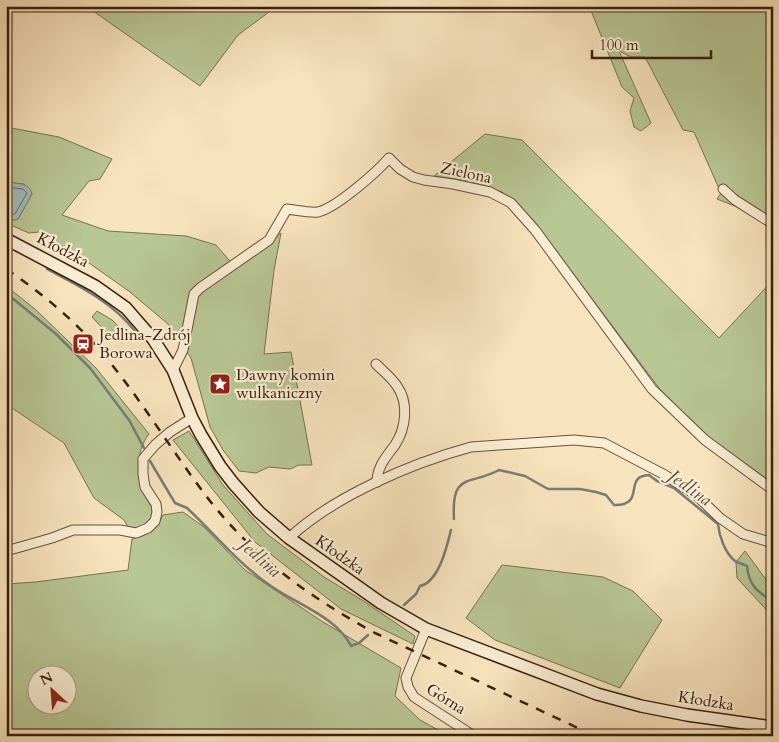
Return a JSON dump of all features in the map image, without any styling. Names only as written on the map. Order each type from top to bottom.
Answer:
[{"type":"main road","name":"Kłodzka","points":[[6,239],[95,286],[126,308],[153,339],[173,370],[192,418],[209,450],[233,483],[259,512],[290,538],[381,604],[426,629],[597,694],[641,706],[687,715],[773,726]]},
{"type":"street","name":"Zielona","points":[[173,370],[183,350],[194,294],[212,279],[268,240],[287,209],[318,212],[330,207],[371,177],[389,158],[400,169],[413,177],[490,192],[510,203],[535,230],[652,389],[705,440],[773,490]]},
{"type":"street","points":[[723,189],[735,200],[773,224]]},
{"type":"street","points":[[376,364],[396,385],[401,393],[404,406],[404,420],[399,438],[377,472],[377,482]]},
{"type":"street","points":[[6,551],[73,530],[136,532],[148,528],[155,521],[157,512],[156,504],[145,487],[143,459],[170,432],[192,418]]},
{"type":"street","points":[[290,538],[301,526],[353,493],[438,458],[471,447],[574,440],[604,443],[665,475],[696,495],[720,518],[743,534],[773,543]]},
{"type":"street","name":"Górna","points":[[426,629],[406,678],[408,686],[414,697],[474,736]]},
{"type":"green space","points":[[86,6],[277,6],[238,35],[200,86]]},
{"type":"green space","points":[[586,6],[773,6],[773,221],[717,199],[721,193],[694,132],[683,130],[645,57],[631,57],[619,51],[651,123],[641,131],[634,127],[630,111],[634,98],[622,87],[592,13]]},
{"type":"green space","points":[[6,127],[59,137],[112,159],[100,179],[89,181],[62,215],[108,231],[186,236],[216,245],[236,268],[281,233],[274,270],[264,354],[291,352],[312,465],[299,465],[290,469],[269,467],[256,473],[239,471],[223,450],[210,427],[191,358],[168,324],[130,292],[89,263],[39,232],[29,233],[6,223],[6,218],[18,219],[32,194],[24,184],[6,182]]},
{"type":"green space","points":[[485,134],[522,140],[719,338],[773,280],[773,483],[708,438],[662,392],[535,223],[502,192],[469,181],[434,176]]},
{"type":"green space","points":[[6,286],[35,309],[96,368],[149,434],[142,447],[138,468],[142,490],[154,511],[148,528],[129,529],[124,520],[94,498],[64,443],[6,404]]},
{"type":"green space","points":[[97,311],[112,320],[132,339],[122,342],[108,334],[92,317]]},
{"type":"green space","points":[[189,431],[223,485],[267,534],[324,577],[415,636],[413,644],[341,609],[255,542],[173,440]]},
{"type":"green space","points":[[183,512],[204,527],[245,570],[323,622],[401,668],[395,696],[420,720],[449,736],[6,736],[6,584],[128,570],[132,539],[151,532],[163,515]]},
{"type":"green space","points":[[745,551],[773,589],[773,617],[737,578],[736,562]]},
{"type":"green space","points":[[502,565],[603,577],[633,591],[662,620],[620,688],[495,640],[466,618]]},
{"type":"water","points":[[6,182],[25,185],[32,194],[18,219],[15,220],[6,218]]},
{"type":"waterway","points":[[47,269],[83,288],[105,303],[116,311],[135,331]]},
{"type":"waterway","name":"Jedlina","points":[[6,293],[56,334],[90,368],[129,420],[144,448]]},
{"type":"waterway","name":"Jedlina","points":[[150,461],[175,503],[187,508],[257,576],[336,626],[351,646],[359,643],[368,635]]},
{"type":"waterway","name":"Jedlina","points":[[454,519],[454,504],[459,487],[464,482],[499,470],[525,476],[548,489],[580,489],[606,495],[614,505],[630,501],[637,480],[649,475],[657,481],[674,488],[718,524],[721,539],[728,554],[735,561],[747,566],[752,583],[762,595],[773,602]]},
{"type":"waterway","name":"Jedlina","points":[[404,605],[416,594],[420,586],[427,583],[437,571],[451,530]]},
{"type":"railway","points":[[6,269],[49,301],[88,337],[136,396],[210,501],[246,541],[286,576],[329,606],[375,633],[595,736]]},
{"type":"place","name":"Jedlina-Zdrój Borowa","points":[[83,344]]},
{"type":"place","name":"Dawny komin wulkaniczny","points":[[220,384]]}]
